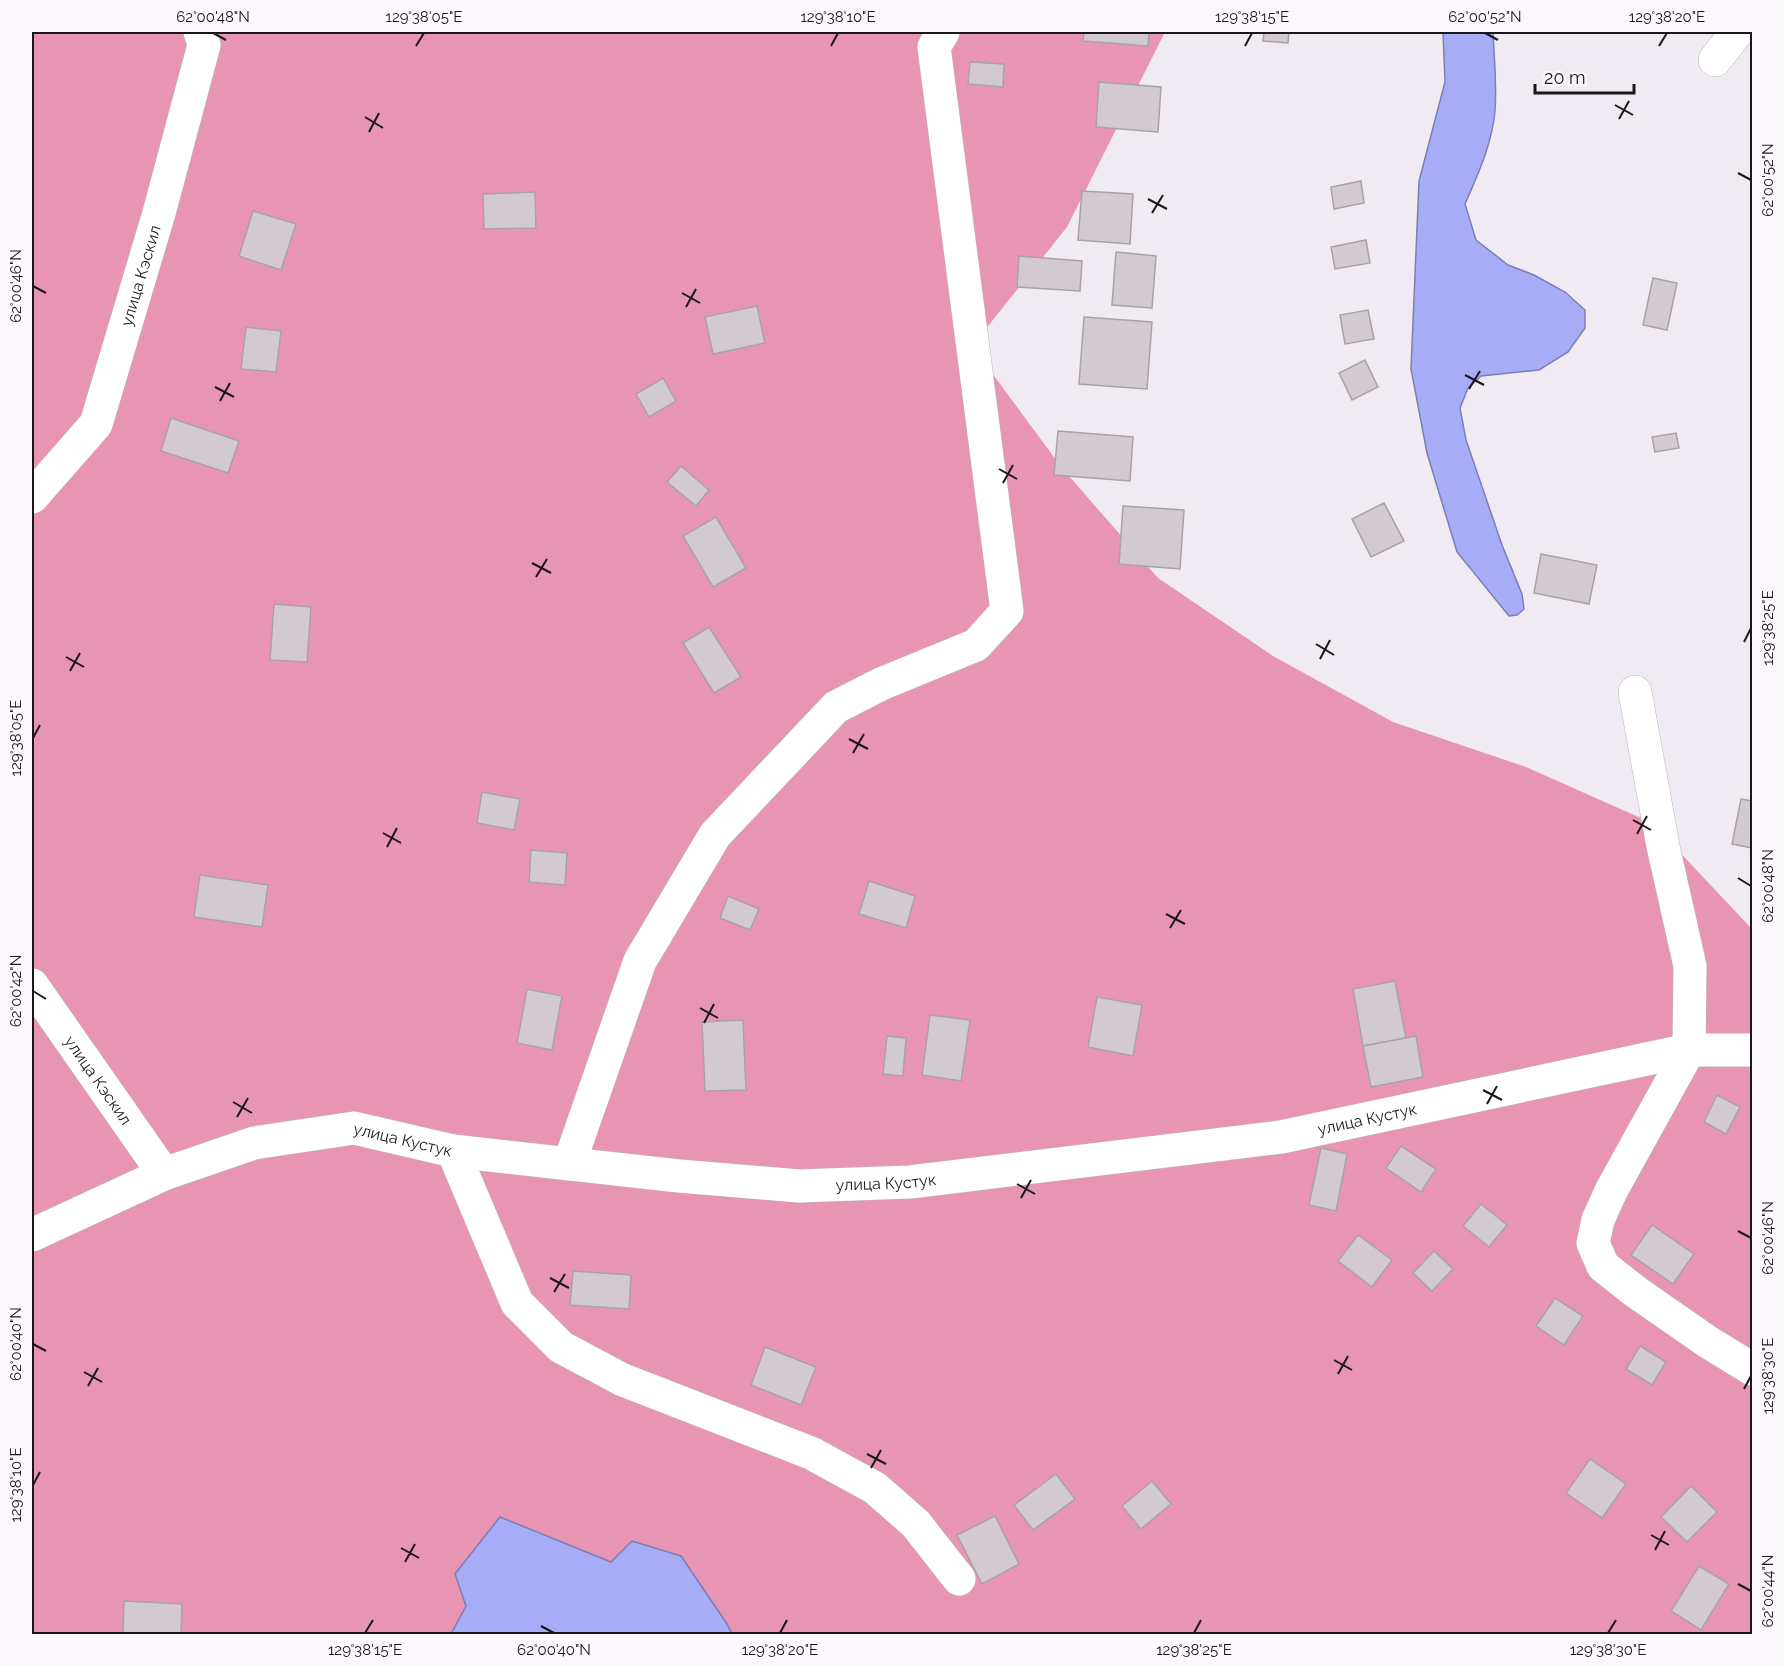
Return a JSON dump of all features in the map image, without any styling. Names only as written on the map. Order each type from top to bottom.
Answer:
[{"type":"street","name":"улица Кэскил","points":[[32,497],[96,424],[159,213],[204,45],[200,32]]},
{"type":"street","points":[[569,1164],[639,961],[715,835],[836,707],[881,684],[976,645],[1007,611],[934,47],[943,32]]},
{"type":"street","points":[[1715,60],[1737,32]]},
{"type":"street","points":[[1635,692],[1664,846],[1690,966],[1689,1050],[1611,1191],[1598,1220],[1593,1243],[1603,1266],[1708,1342],[1752,1369]]},
{"type":"street","name":"улица Кэскил","points":[[32,985],[164,1174]]},
{"type":"street","name":"улица Кустук","points":[[32,1235],[164,1174],[254,1143],[354,1128],[453,1151],[679,1176],[799,1186],[910,1182],[1281,1137],[1689,1050],[1752,1050]]},
{"type":"street","points":[[453,1151],[517,1303],[561,1347],[621,1379],[811,1453],[875,1488],[916,1524],[959,1579]]},
{"type":"shaded area","points":[[32,32],[1165,32],[1067,227],[972,346],[1062,468],[1158,578],[1273,656],[1393,722],[1526,767],[1652,823],[1752,929],[1752,1634],[32,1634]]},
{"type":"water","points":[[1443,32],[1493,32],[1495,111],[1484,159],[1465,204],[1476,240],[1508,265],[1534,275],[1565,292],[1585,310],[1585,328],[1568,352],[1539,370],[1481,376],[1468,388],[1460,408],[1466,440],[1502,545],[1522,594],[1524,609],[1517,615],[1509,616],[1457,552],[1427,453],[1411,369],[1419,181],[1445,82]]},
{"type":"water","points":[[500,1517],[611,1562],[632,1541],[681,1556],[732,1634],[451,1634],[466,1606],[455,1574]]},
{"type":"building","points":[[1084,32],[1149,32],[1148,46],[1083,41]]},
{"type":"building","points":[[1264,32],[1289,32],[1288,43],[1263,41]]},
{"type":"building","points":[[970,62],[1004,64],[1003,87],[968,84]]},
{"type":"building","points":[[1099,82],[1161,87],[1158,132],[1096,127]]},
{"type":"building","points":[[1361,181],[1364,203],[1334,209],[1331,187]]},
{"type":"building","points":[[1082,191],[1133,194],[1130,244],[1078,240]]},
{"type":"building","points":[[535,192],[536,228],[484,229],[483,194]]},
{"type":"building","points":[[253,211],[296,224],[281,270],[239,256]]},
{"type":"building","points":[[1366,240],[1370,263],[1335,269],[1331,247]]},
{"type":"building","points":[[1116,252],[1156,256],[1152,308],[1112,305]]},
{"type":"building","points":[[1019,256],[1082,261],[1080,291],[1017,287]]},
{"type":"building","points":[[1653,278],[1677,283],[1667,330],[1643,325]]},
{"type":"building","points":[[757,306],[765,343],[713,354],[705,317]]},
{"type":"building","points":[[1368,310],[1374,339],[1345,344],[1340,315]]},
{"type":"building","points":[[1084,317],[1152,322],[1147,389],[1079,384]]},
{"type":"building","points":[[246,327],[281,331],[276,372],[241,369]]},
{"type":"building","points":[[1365,360],[1378,387],[1352,400],[1339,373]]},
{"type":"building","points":[[663,378],[676,401],[649,417],[636,394]]},
{"type":"building","points":[[171,418],[239,441],[228,473],[161,451]]},
{"type":"building","points":[[1058,431],[1133,437],[1130,481],[1054,475]]},
{"type":"building","points":[[1676,433],[1679,448],[1655,452],[1652,437]]},
{"type":"building","points":[[681,466],[709,490],[696,506],[667,482]]},
{"type":"building","points":[[1384,503],[1404,541],[1371,557],[1352,519]]},
{"type":"building","points":[[1123,506],[1184,510],[1180,569],[1119,564]]},
{"type":"building","points":[[716,517],[746,568],[713,587],[683,536]]},
{"type":"building","points":[[1541,554],[1597,565],[1589,604],[1534,593]]},
{"type":"building","points":[[274,604],[311,607],[307,662],[270,660]]},
{"type":"building","points":[[709,627],[741,677],[714,693],[683,643]]},
{"type":"building","points":[[482,792],[520,799],[514,830],[477,823]]},
{"type":"building","points":[[1741,799],[1752,801],[1752,848],[1732,844]]},
{"type":"building","points":[[531,850],[567,853],[565,885],[529,882]]},
{"type":"building","points":[[200,875],[268,885],[262,927],[194,917]]},
{"type":"building","points":[[869,881],[915,896],[906,928],[859,914]]},
{"type":"building","points":[[728,896],[759,909],[750,930],[720,918]]},
{"type":"building","points":[[1395,981],[1406,1038],[1363,1046],[1353,989]]},
{"type":"building","points":[[527,989],[562,996],[552,1050],[517,1043]]},
{"type":"building","points":[[1097,997],[1142,1005],[1133,1056],[1088,1047]]},
{"type":"building","points":[[930,1015],[970,1020],[961,1081],[922,1075]]},
{"type":"building","points":[[743,1020],[746,1090],[705,1091],[702,1022]]},
{"type":"building","points":[[887,1036],[906,1038],[903,1076],[883,1074]]},
{"type":"building","points":[[1416,1036],[1423,1077],[1371,1087],[1363,1046]]},
{"type":"building","points":[[1717,1095],[1740,1107],[1726,1134],[1704,1122]]},
{"type":"building","points":[[1401,1146],[1436,1169],[1421,1192],[1386,1168]]},
{"type":"building","points":[[1321,1148],[1347,1154],[1336,1211],[1309,1205]]},
{"type":"building","points":[[1481,1204],[1507,1225],[1489,1247],[1463,1226]]},
{"type":"building","points":[[1652,1225],[1694,1254],[1673,1284],[1631,1255]]},
{"type":"building","points":[[1358,1235],[1392,1260],[1372,1287],[1338,1261]]},
{"type":"building","points":[[1434,1251],[1453,1269],[1432,1291],[1413,1273]]},
{"type":"building","points":[[573,1271],[631,1275],[629,1309],[570,1305]]},
{"type":"building","points":[[1555,1298],[1583,1316],[1564,1345],[1536,1326]]},
{"type":"building","points":[[1640,1346],[1666,1362],[1652,1385],[1626,1369]]},
{"type":"building","points":[[765,1347],[816,1367],[801,1405],[751,1385]]},
{"type":"building","points":[[1590,1459],[1626,1484],[1602,1518],[1566,1493]]},
{"type":"building","points":[[1056,1474],[1075,1499],[1033,1530],[1014,1505]]},
{"type":"building","points":[[1152,1481],[1171,1504],[1141,1529],[1122,1506]]},
{"type":"building","points":[[1691,1486],[1717,1512],[1687,1542],[1661,1517]]},
{"type":"building","points":[[995,1516],[1019,1564],[982,1584],[957,1535]]},
{"type":"building","points":[[1699,1566],[1729,1584],[1701,1630],[1671,1611]]},
{"type":"building","points":[[124,1601],[182,1604],[181,1634],[123,1634]]}]
